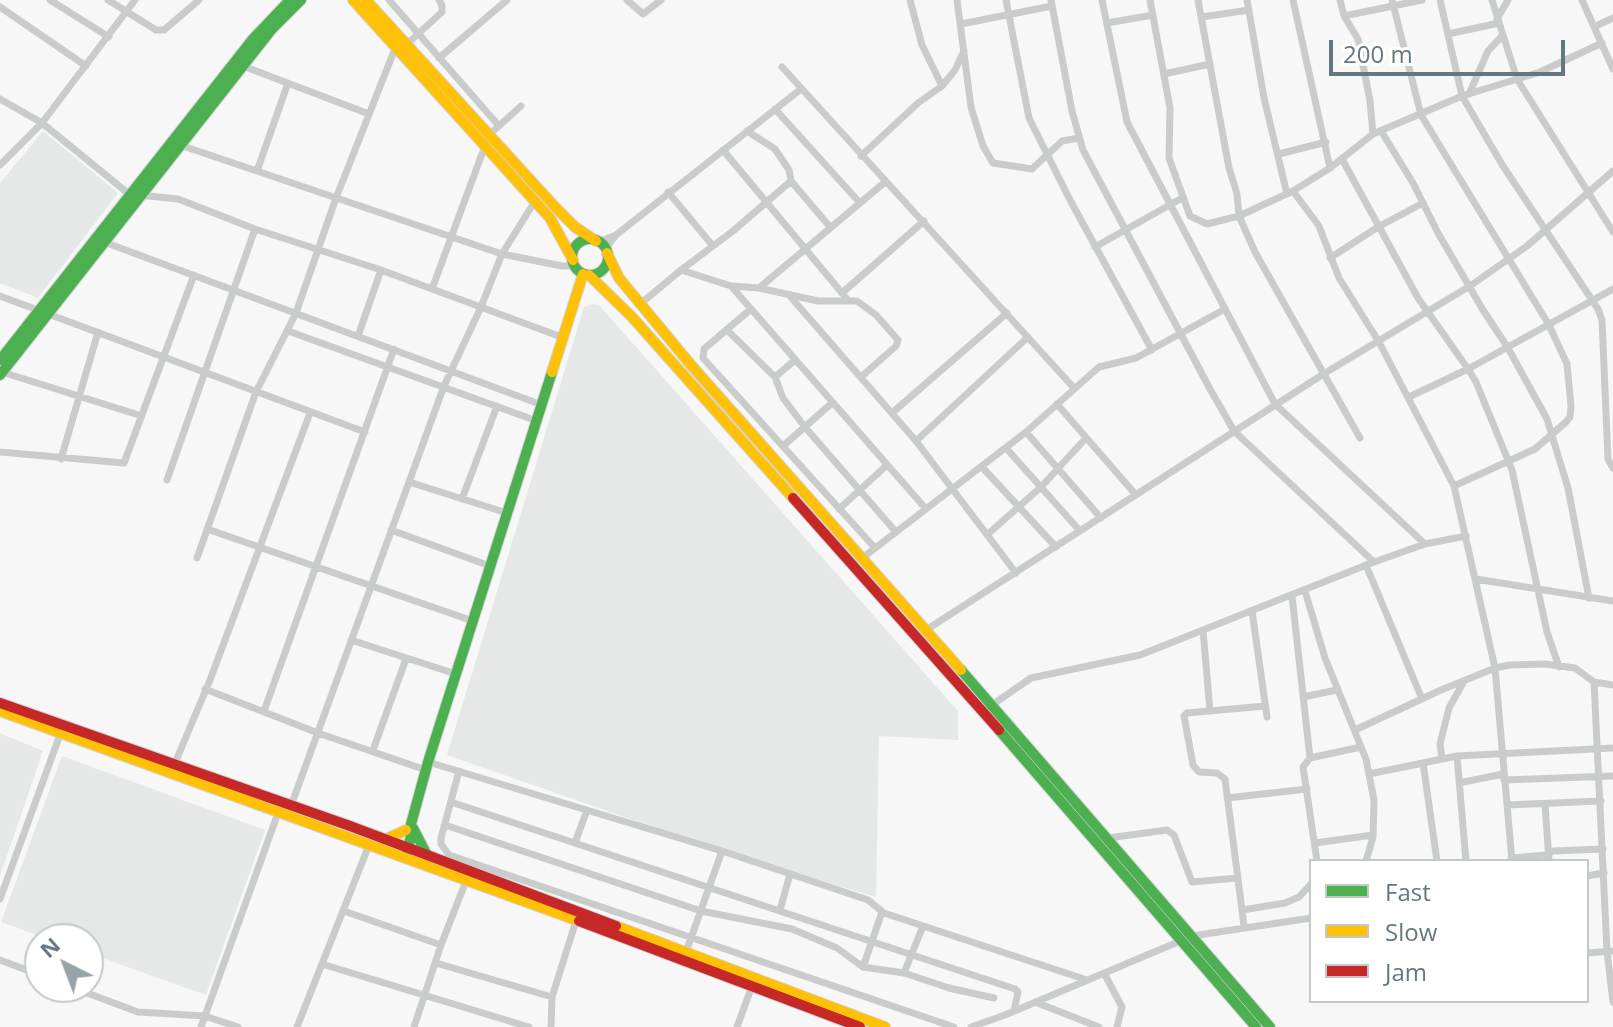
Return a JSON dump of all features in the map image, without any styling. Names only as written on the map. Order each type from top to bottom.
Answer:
[{"type":"main road","points":[[1,364],[135,195],[252,40],[290,0]]},
{"type":"main road","points":[[43,312],[104,242],[135,195],[180,145],[272,29],[301,0]]},
{"type":"main road","points":[[353,0],[402,45]]},
{"type":"main road","points":[[366,0],[555,225],[580,269],[632,317],[1076,816],[1270,1027]]},
{"type":"main road","points":[[486,140],[575,227],[602,246],[619,278],[639,305],[1108,838],[1256,1027]]},
{"type":"main road","points":[[407,854],[410,828],[427,766],[564,338],[580,269],[573,254],[584,241],[602,246]]},
{"type":"main road","points":[[580,269],[601,271],[605,267],[602,246]]},
{"type":"main road","points":[[0,703],[278,813],[369,845],[395,849],[466,881],[860,1027]]},
{"type":"main road","points":[[0,711],[175,763],[384,840],[395,849]]},
{"type":"main road","points":[[384,840],[410,828]]},
{"type":"main road","points":[[395,849],[410,828]]},
{"type":"main road","points":[[410,828],[427,855]]},
{"type":"main road","points":[[407,854],[447,859],[885,1027]]},
{"type":"street","points":[[50,0],[109,37]]},
{"type":"street","points":[[108,0],[156,30],[164,30],[199,0]]},
{"type":"street","points":[[0,165],[42,123],[135,0]]},
{"type":"street","points":[[389,0],[499,126]]},
{"type":"street","points":[[197,558],[256,392],[296,313],[369,114],[402,45],[419,35],[442,12],[439,0]]},
{"type":"street","points":[[439,58],[507,0]]},
{"type":"street","points":[[627,0],[643,14],[661,0]]},
{"type":"street","points":[[910,0],[922,45],[942,86]]},
{"type":"street","points":[[957,0],[971,107],[987,154],[998,165],[1032,169],[1062,141],[1079,138]]},
{"type":"street","points":[[1006,0],[1026,108],[1047,156],[1152,350]]},
{"type":"street","points":[[1102,0],[1127,122],[1275,404],[1425,544]]},
{"type":"street","points":[[1150,0],[1170,108],[1169,158],[1190,216],[1198,222],[1219,222],[1239,216],[1290,192],[1330,168],[1377,133],[1466,95],[1540,72],[1602,43]]},
{"type":"street","points":[[1198,0],[1239,216],[1255,252],[1360,438]]},
{"type":"street","points":[[1247,0],[1264,98],[1290,192],[1319,226],[1330,258],[1409,397],[1454,486],[1495,668],[1504,780]]},
{"type":"street","points":[[1293,0],[1330,168]]},
{"type":"street","points":[[1340,0],[1344,16],[1358,39],[1377,133],[1423,203],[1508,348],[1552,433],[1568,488],[1589,598]]},
{"type":"street","points":[[1344,16],[1393,3],[1422,0]]},
{"type":"street","points":[[1440,0],[1466,95],[1546,231],[1598,309],[1602,320],[1609,410],[1608,459],[1613,468]]},
{"type":"street","points":[[1492,0],[1517,79],[1613,232]]},
{"type":"street","points":[[1448,34],[1498,21],[1508,0]]},
{"type":"street","points":[[1582,0],[1613,69]]},
{"type":"street","points":[[961,24],[1009,16],[1052,3],[1072,111],[1083,150],[1234,431],[1370,564],[1422,699]]},
{"type":"street","points":[[1393,3],[1421,115],[1565,355],[1570,417],[1535,449],[1454,486]]},
{"type":"street","points":[[0,7],[3,16],[86,66]]},
{"type":"street","points":[[1202,17],[1249,10]]},
{"type":"street","points":[[1107,23],[1153,15]]},
{"type":"street","points":[[1594,27],[1613,18]]},
{"type":"street","points":[[1466,95],[1488,51],[1502,36]]},
{"type":"street","points":[[861,156],[918,103],[942,86],[955,70],[964,50]]},
{"type":"street","points":[[1164,74],[1210,64]]},
{"type":"street","points":[[243,66],[369,114]]},
{"type":"street","points":[[782,67],[1074,388]]},
{"type":"street","points":[[257,171],[288,83]]},
{"type":"street","points":[[602,246],[801,89]]},
{"type":"street","points":[[0,99],[42,123],[135,195],[178,199],[564,338]]},
{"type":"street","points":[[432,289],[486,140],[521,106]]},
{"type":"street","points":[[775,109],[860,203]]},
{"type":"street","points":[[747,131],[775,149],[789,170],[791,181],[830,227]]},
{"type":"street","points":[[1279,154],[1326,142]]},
{"type":"street","points":[[180,145],[502,254],[580,269]]},
{"type":"street","points":[[723,150],[844,296],[867,307],[898,340],[896,346],[861,377]]},
{"type":"street","points":[[1342,159],[1418,298],[1468,369],[1486,404],[1509,461],[1547,632],[1559,667]]},
{"type":"street","points":[[926,630],[1275,404],[1470,286],[1546,231],[1613,171]]},
{"type":"street","points":[[639,305],[791,181]]},
{"type":"street","points":[[759,288],[885,182]]},
{"type":"street","points":[[668,192],[713,246]]},
{"type":"street","points":[[1095,247],[1182,198]]},
{"type":"street","points":[[291,806],[444,386],[502,254],[535,201]]},
{"type":"street","points":[[1330,258],[1423,203]]},
{"type":"street","points":[[681,270],[731,286],[759,288],[818,301],[844,296],[924,221]]},
{"type":"street","points":[[167,480],[255,229]]},
{"type":"street","points":[[104,242],[542,405]]},
{"type":"street","points":[[358,336],[381,270]]},
{"type":"street","points":[[0,452],[124,463],[194,275]]},
{"type":"street","points":[[731,286],[926,509]]},
{"type":"street","points":[[1409,397],[1508,348],[1613,289]]},
{"type":"street","points":[[789,295],[916,441],[1016,573]]},
{"type":"street","points":[[0,296],[365,432]]},
{"type":"street","points":[[751,309],[704,349],[702,356],[875,548]]},
{"type":"street","points":[[852,565],[1026,432],[1099,367],[1136,358],[1225,309]]},
{"type":"street","points":[[892,413],[1007,313]]},
{"type":"street","points":[[727,330],[775,377],[783,398],[804,426],[896,532]]},
{"type":"street","points":[[288,331],[537,421]]},
{"type":"street","points":[[61,459],[98,332]]},
{"type":"street","points":[[916,441],[1028,337]]},
{"type":"street","points":[[264,711],[394,349]]},
{"type":"street","points":[[775,377],[795,360]]},
{"type":"street","points":[[1,364],[142,416]]},
{"type":"street","points":[[732,412],[742,402]]},
{"type":"street","points":[[783,446],[832,403]]},
{"type":"street","points":[[1057,404],[1136,495]]},
{"type":"street","points":[[462,499],[497,406]]},
{"type":"street","points":[[175,763],[261,548],[310,413]]},
{"type":"street","points":[[1026,432],[1101,518]]},
{"type":"street","points":[[988,534],[1041,487],[1086,438]]},
{"type":"street","points":[[1006,448],[1080,531]]},
{"type":"street","points":[[839,509],[887,465]]},
{"type":"street","points":[[982,467],[1056,547]]},
{"type":"street","points":[[409,482],[507,513]]},
{"type":"street","points":[[207,529],[473,621]]},
{"type":"street","points":[[391,530],[490,566]]},
{"type":"street","points":[[982,711],[1031,678],[1130,658],[1425,544],[1466,536]]},
{"type":"street","points":[[1476,579],[1613,601]]},
{"type":"street","points":[[1305,591],[1311,618],[1369,774],[1374,800],[1373,835],[1367,859]]},
{"type":"street","points":[[1292,596],[1310,758]]},
{"type":"street","points":[[1252,611],[1267,717]]},
{"type":"street","points":[[1203,630],[1210,711]]},
{"type":"street","points":[[351,640],[456,674]]},
{"type":"street","points":[[373,750],[406,659]]},
{"type":"street","points":[[1355,730],[1495,668],[1525,664],[1575,668],[1594,682],[1613,685]]},
{"type":"street","points":[[1442,759],[1440,744],[1444,724],[1454,696],[1465,681]]},
{"type":"street","points":[[1594,682],[1613,1002]]},
{"type":"street","points":[[205,689],[318,733],[427,766],[459,771],[722,851],[868,900],[882,912],[1087,980]]},
{"type":"street","points":[[1303,697],[1337,690]]},
{"type":"street","points":[[1244,927],[1225,779],[1221,775],[1199,772],[1193,765],[1184,715],[1265,706]]},
{"type":"street","points":[[0,899],[62,729]]},
{"type":"street","points":[[1317,859],[1303,767],[1310,758],[1361,747]]},
{"type":"street","points":[[1369,774],[1457,756],[1613,748]]},
{"type":"street","points":[[1457,756],[1466,859]]},
{"type":"street","points":[[1423,763],[1437,859]]},
{"type":"street","points":[[459,771],[441,844],[447,859],[954,1027]]},
{"type":"street","points":[[1459,783],[1503,774],[1512,859]]},
{"type":"street","points":[[1504,780],[1613,776]]},
{"type":"street","points":[[1227,798],[1307,789]]},
{"type":"street","points":[[1507,805],[1601,801]]},
{"type":"street","points":[[451,802],[1015,989],[1018,992],[1014,1011]]},
{"type":"street","points":[[1545,804],[1548,858]]},
{"type":"street","points":[[575,843],[587,810]]},
{"type":"street","points":[[201,1027],[278,813]]},
{"type":"street","points":[[445,825],[701,911],[792,929],[837,948],[863,967],[904,973],[949,988],[994,998]]},
{"type":"street","points":[[1108,838],[1167,830],[1174,835],[1192,882],[1238,878]]},
{"type":"street","points":[[1315,843],[1373,835]]},
{"type":"street","points":[[297,1027],[369,845]]},
{"type":"street","points":[[1548,858],[1553,851],[1613,846]]},
{"type":"street","points":[[686,952],[722,851]]},
{"type":"street","points":[[1589,876],[1604,873]]},
{"type":"street","points":[[780,910],[790,874]]},
{"type":"street","points":[[414,1027],[466,881]]},
{"type":"street","points":[[1242,910],[1285,903],[1299,897],[1309,886]]},
{"type":"street","points":[[344,911],[441,945]]},
{"type":"street","points":[[863,967],[882,912]]},
{"type":"street","points":[[971,1027],[1187,938],[1309,918]]},
{"type":"street","points":[[551,1027],[552,997],[576,921]]},
{"type":"street","points":[[904,973],[923,926]]},
{"type":"street","points":[[1589,953],[1610,951]]},
{"type":"street","points":[[0,960],[24,969]]},
{"type":"street","points":[[436,963],[552,997]]},
{"type":"street","points":[[322,964],[529,1027]]},
{"type":"street","points":[[1104,973],[1122,1007],[1117,1027]]},
{"type":"street","points":[[737,1027],[752,986]]},
{"type":"street","points":[[832,1005],[837,986]]},
{"type":"street","points":[[104,999],[138,1012],[205,1016],[238,1027]]},
{"type":"street","points":[[1035,1002],[1099,1027]]},
{"type":"shaded area","points":[[43,131],[118,193],[38,298],[0,283],[0,183]]},
{"type":"shaded area","points":[[599,305],[958,711],[958,740],[879,736],[876,897],[722,851],[447,755],[584,307]]},
{"type":"shaded area","points":[[0,733],[43,751],[0,876]]},
{"type":"shaded area","points":[[62,756],[265,830],[206,995],[104,959],[104,923],[24,923],[24,930],[1,922]]},
{"type":"traffic: fast","points":[[0,360],[252,40],[290,0]]},
{"type":"traffic: fast","points":[[0,375],[272,29],[301,0]]},
{"type":"traffic: fast","points":[[590,239],[602,245],[608,257],[602,269],[590,275],[578,269],[572,257],[578,245],[590,239]]},
{"type":"traffic: fast","points":[[407,852],[411,824],[428,762],[552,372]]},
{"type":"traffic: fast","points":[[961,670],[1270,1027]]},
{"type":"traffic: fast","points":[[999,730],[1256,1027]]},
{"type":"traffic: fast","points":[[413,828],[427,855]]},
{"type":"traffic: slow","points":[[353,0],[550,218],[573,260]]},
{"type":"traffic: slow","points":[[366,0],[556,208],[575,227],[596,241]]},
{"type":"traffic: slow","points":[[607,253],[619,278],[691,365],[961,670]]},
{"type":"traffic: slow","points":[[552,372],[583,274]]},
{"type":"traffic: slow","points":[[589,275],[632,317],[793,498]]},
{"type":"traffic: slow","points":[[0,711],[579,921]]},
{"type":"traffic: slow","points":[[384,840],[406,830]]},
{"type":"traffic: slow","points":[[616,926],[885,1027]]},
{"type":"traffic: jam","points":[[793,498],[999,730]]},
{"type":"traffic: jam","points":[[0,703],[350,826],[616,926]]},
{"type":"traffic: jam","points":[[579,921],[860,1027]]}]
